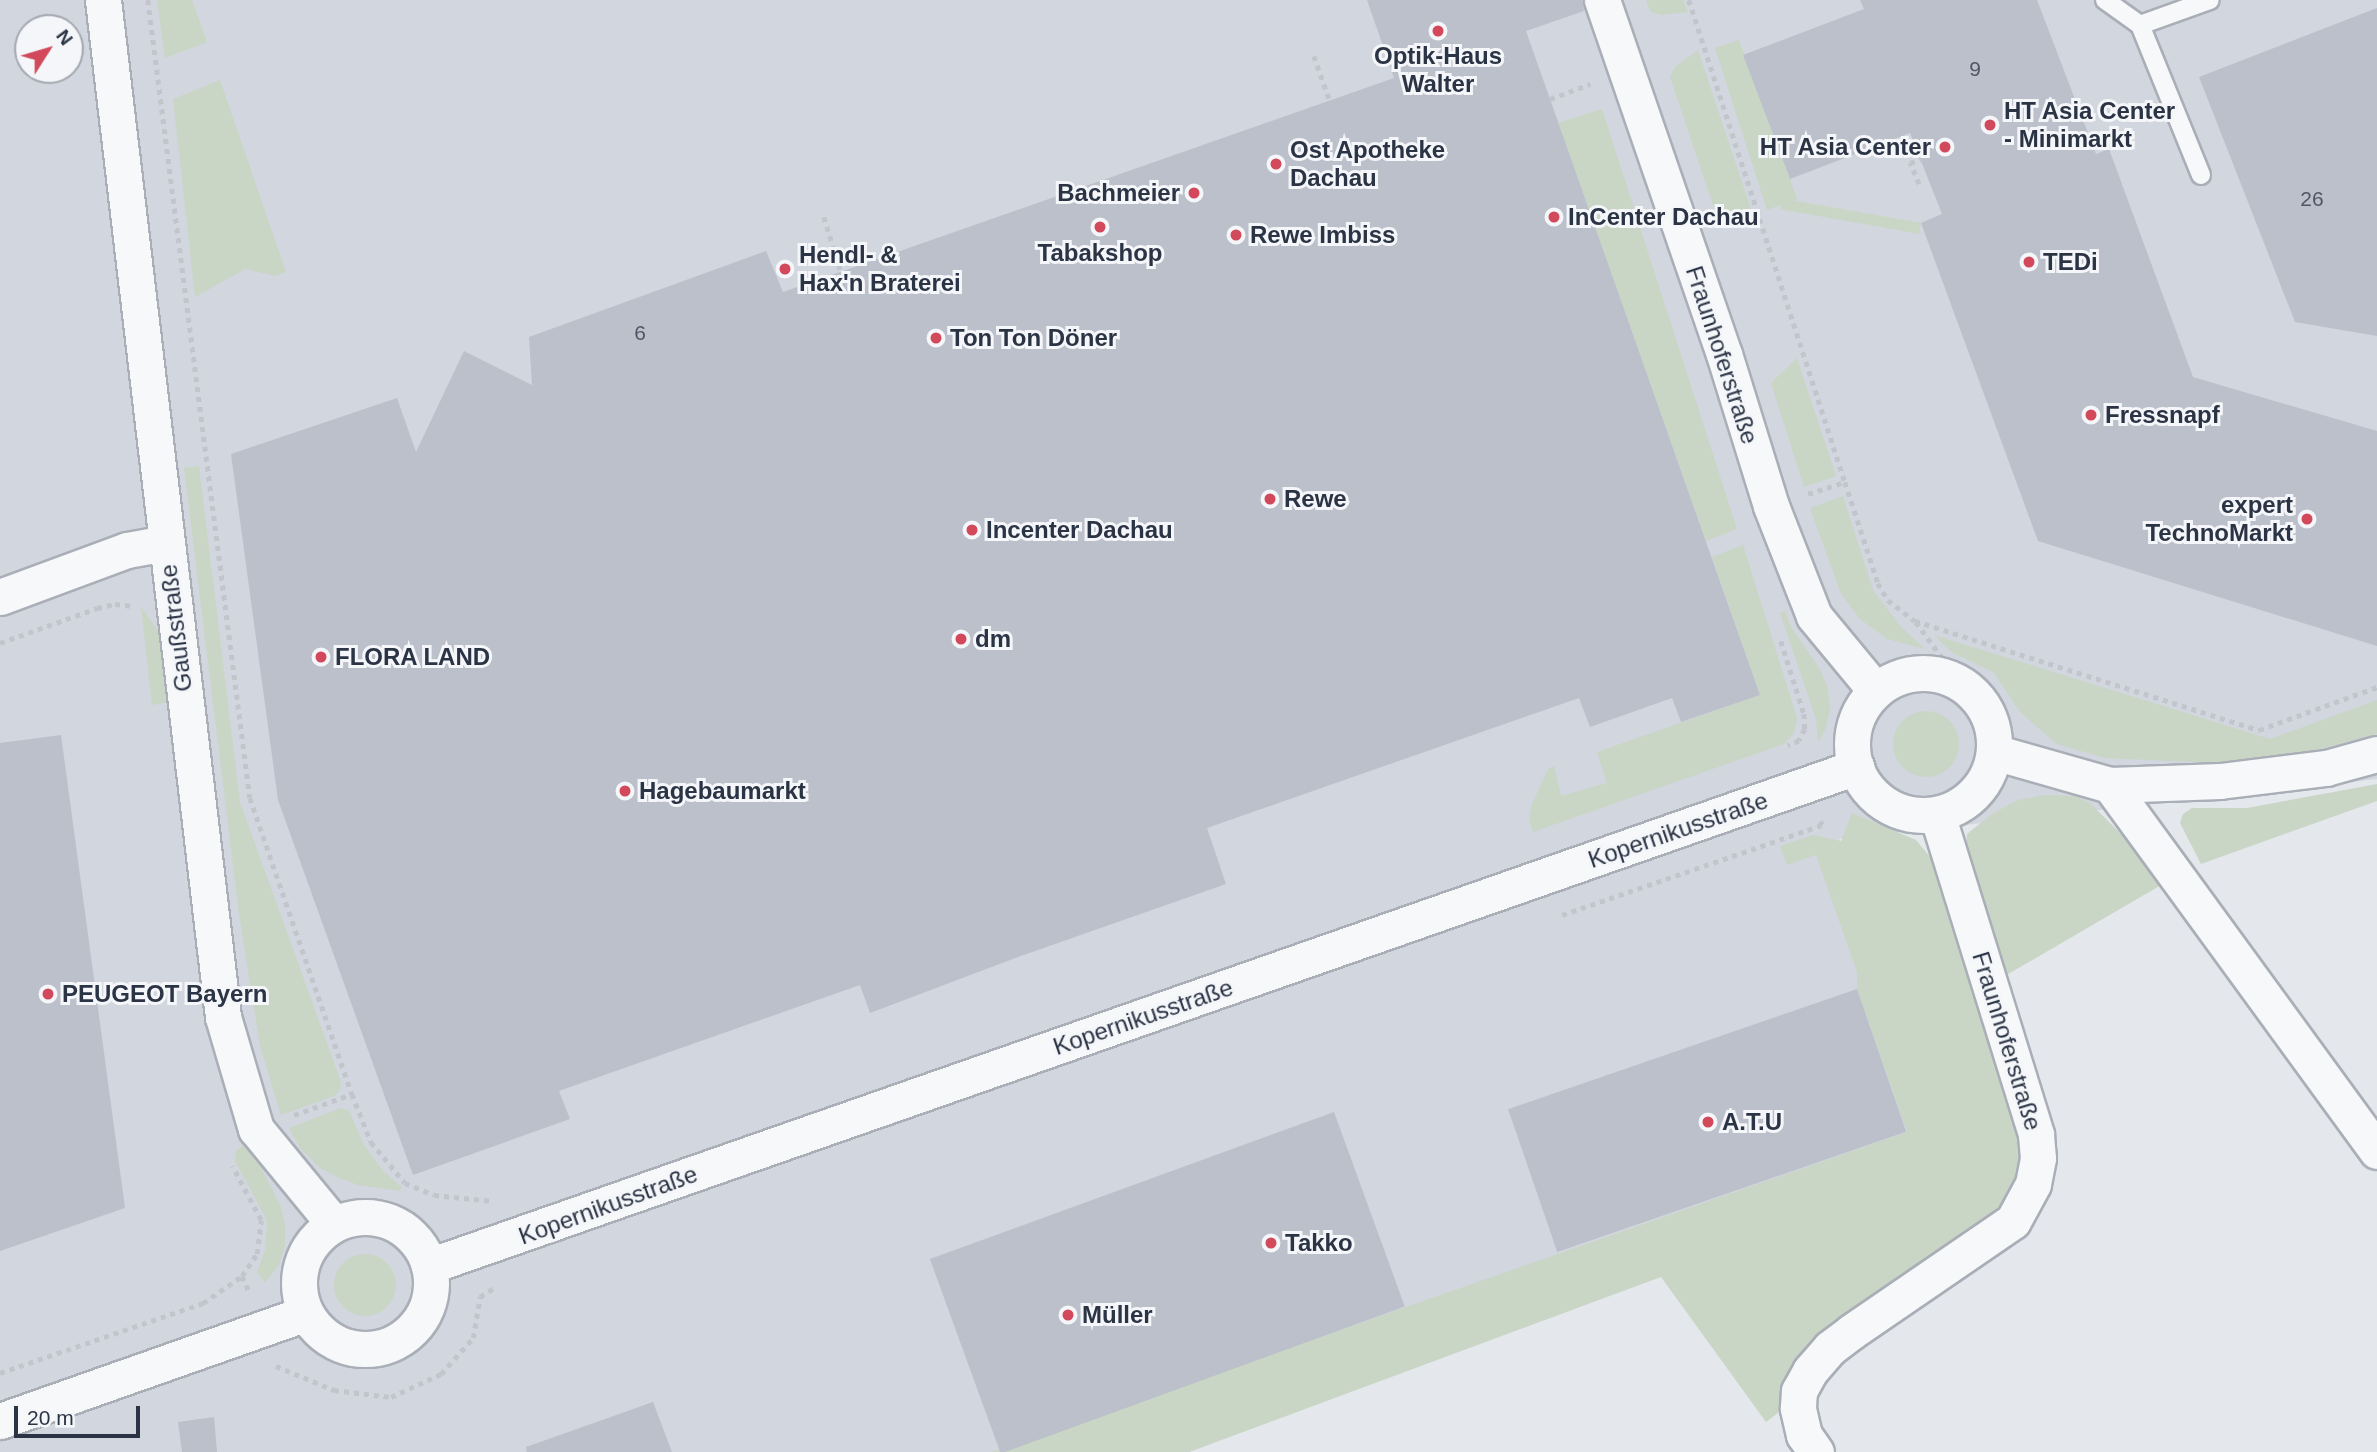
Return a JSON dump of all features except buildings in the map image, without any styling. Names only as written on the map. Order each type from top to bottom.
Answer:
[{"type":"street","name":"Gaußstraße","points":[[103,0],[223,1017],[256,1129],[334,1224]]},
{"type":"street","name":"Fraunhoferstraße","points":[[1602,0],[1724,354],[1771,506],[1814,616],[1876,691]]},
{"type":"street","points":[[0,597],[127,550],[166,543]]},
{"type":"street","points":[[1928,673],[1947,677],[1963,686],[1978,699],[1988,715],[1994,733],[1994,752],[1988,773],[1976,792],[1958,806],[1937,814],[1903,812],[1888,806],[1874,795],[1856,767],[1852,746],[1855,725],[1863,707],[1876,691],[1892,680],[1928,673]]},
{"type":"street","points":[[1994,752],[2110,785],[2220,781],[2326,768],[2377,754]]},
{"type":"street","name":"Kopernikusstraße","points":[[429,1266],[1856,767]]},
{"type":"street","points":[[2110,785],[2377,1151]]},
{"type":"street","name":"Fraunhoferstraße","points":[[1816,1452],[1804,1435],[1798,1408],[1799,1391],[1810,1371],[1830,1348],[2013,1221],[2033,1184],[2038,1158],[2036,1134],[1937,814]]},
{"type":"street","points":[[353,1217],[373,1217],[391,1222],[408,1233],[421,1248],[429,1266],[431,1287],[426,1308],[415,1327],[399,1340],[378,1348],[357,1348],[337,1342],[319,1330],[306,1313],[299,1293],[300,1272],[312,1245],[334,1224],[353,1217]]},
{"type":"street","points":[[0,1421],[306,1313]]},
{"type":"lane","points":[[2105,0],[2140,25],[2202,175]]},
{"type":"lane","points":[[2140,25],[2210,0]]},
{"type":"path","points":[[148,0],[250,798],[371,1142],[405,1183],[434,1195],[492,1201],[503,1198]]},
{"type":"path","points":[[1689,0],[1878,583],[1888,600],[1916,621],[1963,686]]},
{"type":"path","points":[[1314,56],[1330,102]]},
{"type":"path","points":[[1550,99],[1601,80]]},
{"type":"path","points":[[1919,184],[1910,163],[1921,159]]},
{"type":"path","points":[[824,217],[841,272]]},
{"type":"path","points":[[1771,506],[1845,482]]},
{"type":"path","points":[[0,643],[97,608],[116,604],[134,606]]},
{"type":"path","points":[[1916,621],[2259,730],[2377,687]]},
{"type":"path","points":[[1779,635],[1804,713],[1805,729],[1799,741],[1787,746]]},
{"type":"path","points":[[0,1373],[203,1303],[242,1276],[257,1254],[261,1220],[220,1144],[352,1094]]},
{"type":"path","points":[[265,1370],[278,1366],[334,1390],[391,1397],[441,1374],[473,1338],[480,1297],[502,1283]]},
{"type":"shaded area","points":[[0,0],[2377,0],[2377,779],[1839,839],[1950,1166],[1189,1452],[0,1452]]},
{"type":"green space","points":[[157,0],[192,0],[207,42],[165,58]]},
{"type":"green space","points":[[1646,0],[1683,0],[1688,12],[1661,15],[1650,11]]},
{"type":"green space","points":[[1739,40],[1797,199],[1767,210],[1715,48]]},
{"type":"green space","points":[[1698,50],[1753,215],[1730,216],[1715,211],[1670,77],[1675,67]]},
{"type":"green space","points":[[220,80],[286,272],[275,276],[245,269],[195,297],[173,99]]},
{"type":"green space","points":[[1602,109],[1737,529],[1706,541],[1558,123]]},
{"type":"green space","points":[[1782,199],[1921,223],[1919,234],[1780,209]]},
{"type":"green space","points":[[1797,358],[1836,476],[1804,487],[1771,383]]},
{"type":"green space","points":[[199,466],[240,802],[341,1082],[340,1090],[334,1096],[281,1115],[260,1046],[239,914],[184,468]]},
{"type":"green space","points":[[1843,496],[1873,590],[1900,626],[1925,649],[1887,639],[1860,619],[1841,594],[1810,508]]},
{"type":"green space","points":[[1743,545],[1797,718],[1794,733],[1784,744],[1533,832],[1529,819],[1532,804],[1548,769],[1554,766],[1561,796],[1607,783],[1597,752],[1760,695],[1712,557]]},
{"type":"green space","points":[[141,607],[161,635],[170,702],[152,705]]},
{"type":"green space","points":[[1785,611],[1791,627],[1820,669],[1827,686],[1830,709],[1826,728],[1818,742],[1816,719],[1780,613]]},
{"type":"green space","points":[[1934,635],[2270,739],[2377,700],[2377,734],[2315,750],[2214,763],[2105,758],[2057,744],[2020,712],[1993,672],[1953,653]]},
{"type":"green space","points":[[1926,711],[1939,714],[1949,721],[1956,731],[1959,744],[1956,757],[1949,767],[1939,774],[1926,777],[1913,774],[1903,767],[1896,757],[1893,744],[1896,731],[1903,721],[1913,714]]},
{"type":"green space","points":[[2377,784],[2377,801],[2201,864],[2180,823],[2183,814],[2192,808],[2247,808]]},
{"type":"green space","points":[[2045,795],[2075,796],[2091,804],[2168,881],[2003,977],[1965,858],[1967,834],[1992,814],[2018,800]]},
{"type":"green space","points":[[1852,813],[1916,840],[1935,863],[2021,1134],[2021,1174],[2001,1207],[1814,1342],[1783,1409],[1766,1422],[1661,1277],[1189,1452],[991,1452],[1907,1132],[1857,989],[1857,972],[1816,855],[1787,865],[1780,846],[1813,835],[1841,841]]},
{"type":"green space","points":[[341,1108],[349,1111],[364,1145],[384,1172],[402,1187],[400,1191],[358,1185],[337,1177],[319,1167],[300,1148],[289,1128]]},
{"type":"green space","points":[[248,1142],[281,1207],[285,1226],[285,1245],[279,1265],[265,1283],[257,1272],[265,1250],[267,1220],[235,1161],[236,1151]]},
{"type":"green space","points":[[365,1254],[387,1263],[396,1285],[387,1307],[365,1316],[343,1307],[334,1285],[343,1263]]},
{"type":"place","name":"Optik-Haus Walter","points":[[1438,31]]},
{"type":"place","name":"HT Asia Center - Minimarkt","points":[[1990,125]]},
{"type":"place","name":"HT Asia Center","points":[[1945,147]]},
{"type":"place","name":"Ost Apotheke Dachau","points":[[1276,164]]},
{"type":"place","name":"Bachmeier","points":[[1194,193]]},
{"type":"place","name":"InCenter Dachau","points":[[1554,217]]},
{"type":"place","name":"Tabakshop","points":[[1100,227]]},
{"type":"place","name":"Rewe Imbiss","points":[[1236,235]]},
{"type":"place","name":"TEDi","points":[[2029,262]]},
{"type":"place","name":"Hendl- & Hax'n Braterei","points":[[785,269]]},
{"type":"place","name":"Ton Ton Döner","points":[[936,338]]},
{"type":"place","name":"Fressnapf","points":[[2091,415]]},
{"type":"place","name":"Rewe","points":[[1270,499]]},
{"type":"place","name":"expert TechnoMarkt","points":[[2307,519]]},
{"type":"place","name":"Incenter Dachau","points":[[972,530]]},
{"type":"place","name":"dm","points":[[961,639]]},
{"type":"place","name":"FLORA LAND","points":[[321,657]]},
{"type":"place","name":"Hagebaumarkt","points":[[625,791]]},
{"type":"place","name":"PEUGEOT Bayern","points":[[48,994]]},
{"type":"place","name":"A.T.U","points":[[1708,1122]]},
{"type":"place","name":"Takko","points":[[1271,1243]]},
{"type":"place","name":"Müller","points":[[1068,1315]]}]
